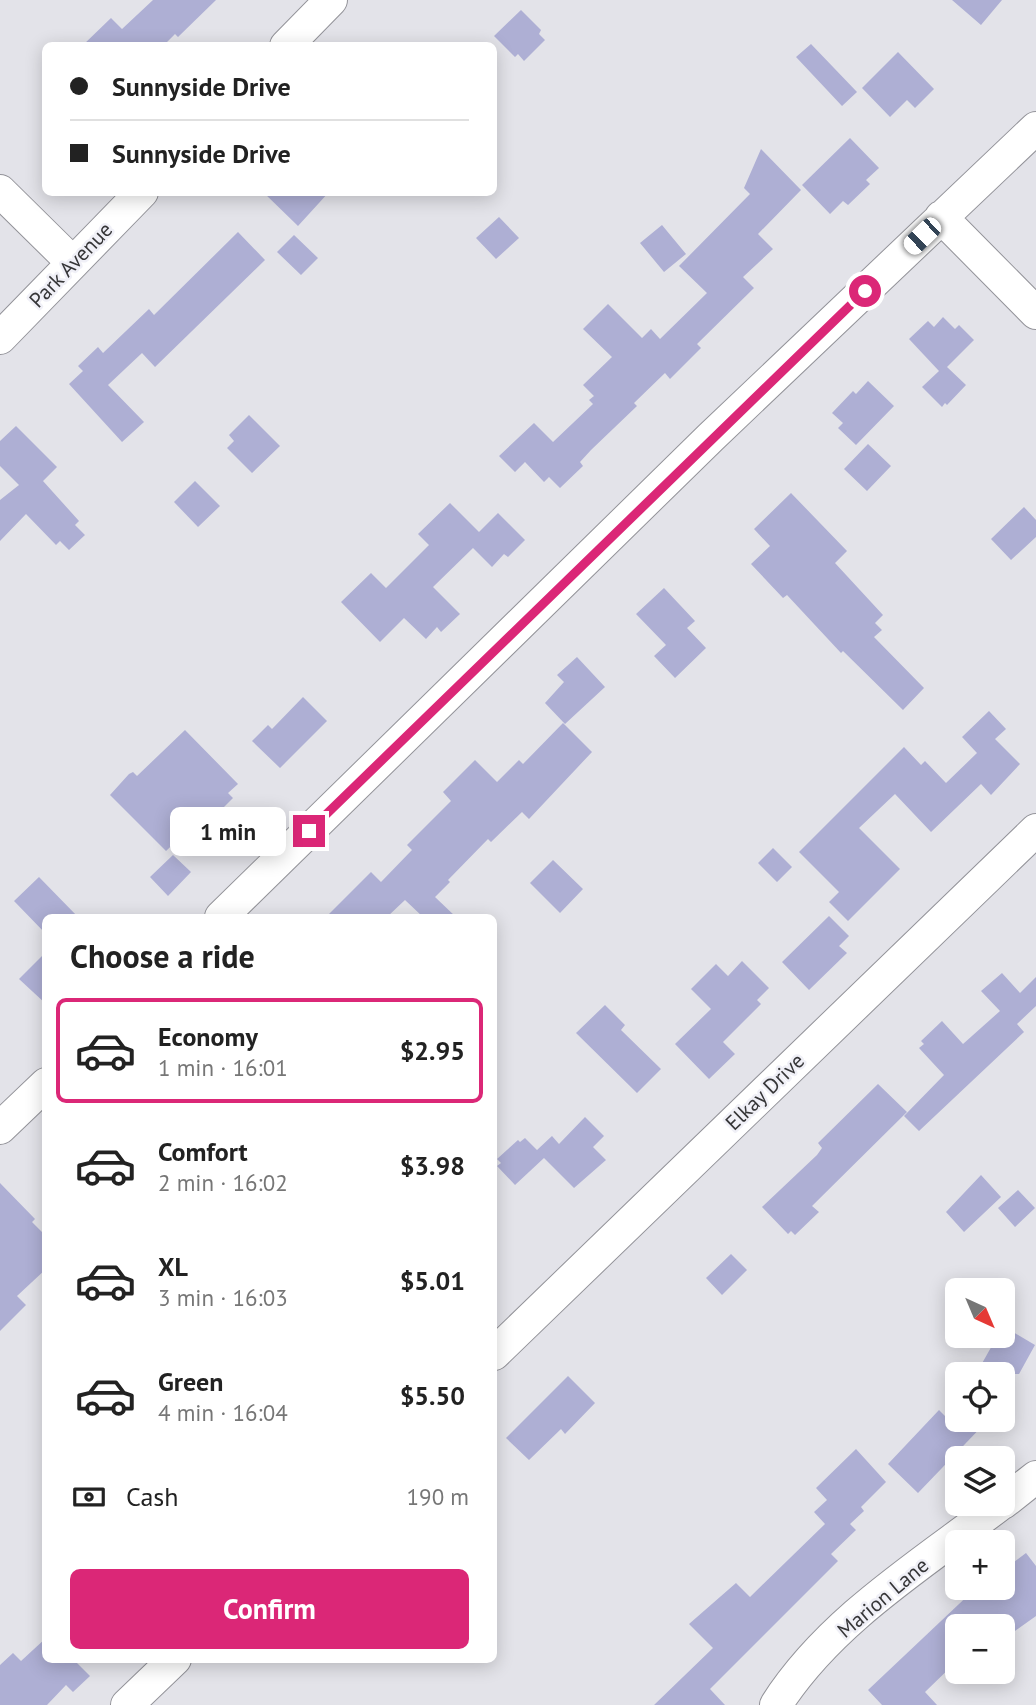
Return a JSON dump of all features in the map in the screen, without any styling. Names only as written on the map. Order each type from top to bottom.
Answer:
[{"type":"street","points":[[290,42],[331,0]]},
{"type":"street","points":[[224,914],[711,437],[1036,128]]},
{"type":"street","points":[[0,191],[73,263]]},
{"type":"street","name":"Park Avenue","points":[[0,338],[138,196]]},
{"type":"street","points":[[941,218],[1036,313]]},
{"type":"street","name":"Elkay Drive","points":[[497,1351],[1036,830]]},
{"type":"street","points":[[0,1128],[42,1088]]},
{"type":"street","name":"Marion Lane","points":[[1015,1493],[1036,1476]]},
{"type":"street","name":"Marion Lane","points":[[776,1705],[809,1662],[863,1609],[985,1516]]},
{"type":"street","points":[[127,1705],[171,1663]]},
{"type":"building","points":[[153,0],[216,0],[178,37],[175,34],[167,42],[86,42],[111,18],[122,29]]},
{"type":"building","points":[[952,0],[1002,0],[981,25]]},
{"type":"building","points":[[521,10],[541,30],[539,34],[545,40],[524,61],[518,54],[515,57],[494,36]]},
{"type":"building","points":[[811,44],[857,92],[842,106],[796,57]]},
{"type":"building","points":[[898,52],[934,89],[915,108],[907,100],[890,117],[862,88]]},
{"type":"building","points":[[850,138],[879,168],[866,180],[870,184],[848,205],[843,201],[830,214],[802,185]]},
{"type":"building","points":[[761,149],[801,190],[758,234],[773,249],[743,277],[754,288],[697,344],[701,348],[670,379],[665,373],[634,403],[637,406],[591,450],[580,462],[583,466],[560,488],[549,477],[544,482],[525,462],[515,472],[499,456],[534,423],[553,442],[593,404],[589,400],[594,396],[583,385],[612,357],[583,329],[608,304],[642,338],[651,329],[660,339],[707,293],[679,266],[750,194],[744,188]]},
{"type":"building","points":[[267,196],[325,196],[298,226]]},
{"type":"building","points":[[499,217],[519,238],[496,259],[476,238]]},
{"type":"building","points":[[662,225],[686,254],[664,272],[640,243]]},
{"type":"building","points":[[238,232],[265,260],[155,367],[142,353],[108,385],[144,422],[122,442],[69,384],[83,371],[78,366],[98,347],[103,353],[149,309],[154,315]]},
{"type":"building","points":[[294,235],[318,258],[301,275],[277,252]]},
{"type":"building","points":[[943,317],[955,329],[959,325],[974,340],[947,367],[966,385],[942,407],[922,387],[939,371],[909,339],[928,321],[934,327]]},
{"type":"building","points":[[868,381],[894,406],[856,445],[838,428],[843,423],[832,413],[853,391],[856,394]]},
{"type":"building","points":[[249,415],[280,446],[252,473],[227,448],[234,441],[229,435]]},
{"type":"building","points":[[16,426],[57,467],[43,481],[79,521],[75,525],[85,535],[69,550],[60,541],[56,545],[26,514],[0,541],[0,500],[19,485],[0,466],[0,441]]},
{"type":"building","points":[[868,444],[891,466],[867,491],[844,469]]},
{"type":"building","points":[[195,481],[220,506],[198,527],[174,502]]},
{"type":"building","points":[[791,493],[847,551],[835,563],[883,615],[875,623],[882,630],[874,637],[924,688],[903,710],[843,651],[841,653],[787,595],[783,598],[751,564],[770,546],[754,529]]},
{"type":"building","points":[[450,503],[479,532],[498,513],[525,540],[508,557],[504,554],[492,567],[473,548],[433,587],[460,614],[441,632],[437,627],[426,639],[404,618],[380,642],[341,602],[371,573],[386,588],[429,545],[418,534]]},
{"type":"building","points":[[1024,507],[1036,520],[1036,537],[1011,560],[991,539]]},
{"type":"building","points":[[664,588],[695,621],[687,628],[706,648],[675,678],[654,656],[666,645],[636,614]]},
{"type":"building","points":[[577,657],[605,687],[565,724],[545,703],[564,682],[557,675]]},
{"type":"building","points":[[303,697],[327,721],[280,768],[252,741],[268,725],[272,729]]},
{"type":"building","points":[[989,711],[1006,729],[995,739],[1020,764],[991,795],[981,784],[931,832],[895,794],[859,828],[900,869],[848,921],[829,902],[839,892],[799,852],[904,747],[921,765],[925,761],[946,783],[977,753],[962,737]]},
{"type":"building","points":[[563,723],[592,752],[529,819],[522,812],[491,842],[488,839],[448,880],[450,882],[435,897],[453,914],[420,914],[405,900],[390,914],[329,914],[371,872],[381,882],[412,850],[407,845],[451,801],[443,792],[475,760],[497,782],[519,760],[523,764]]},
{"type":"building","points":[[185,730],[238,784],[228,793],[233,798],[214,817],[208,811],[166,851],[110,795],[129,774],[133,772],[137,776]]},
{"type":"building","points":[[773,848],[792,867],[777,882],[758,863]]},
{"type":"building","points":[[173,855],[191,872],[168,896],[150,877]]},
{"type":"building","points":[[553,860],[583,889],[560,913],[530,883]]},
{"type":"building","points":[[39,877],[75,914],[42,914],[42,930],[14,901]]},
{"type":"building","points":[[829,916],[849,936],[839,946],[847,953],[809,990],[782,962]]},
{"type":"building","points":[[42,956],[42,1000],[19,979]]},
{"type":"building","points":[[742,961],[769,988],[757,1000],[761,1004],[723,1042],[735,1054],[709,1079],[675,1044],[711,1009],[691,989],[716,964],[728,976]]},
{"type":"building","points":[[1002,973],[1020,993],[1036,977],[1036,1006],[1017,1024],[1024,1032],[919,1131],[904,1116],[944,1075],[919,1048],[924,1044],[921,1041],[942,1021],[963,1044],[1000,1011],[981,991]]},
{"type":"building","points":[[605,1005],[625,1025],[621,1030],[661,1069],[637,1093],[576,1033]]},
{"type":"building","points":[[878,1084],[907,1112],[812,1206],[819,1212],[795,1235],[791,1231],[788,1234],[762,1207],[817,1155],[822,1148],[818,1143]]},
{"type":"building","points":[[585,1117],[604,1136],[593,1147],[606,1160],[574,1188],[544,1158],[515,1185],[497,1166],[501,1163],[497,1159],[518,1140],[520,1142],[525,1138],[537,1150],[552,1136],[559,1144]]},
{"type":"building","points":[[981,1175],[1001,1197],[964,1232],[946,1212]]},
{"type":"building","points":[[0,1183],[35,1219],[32,1222],[42,1232],[42,1273],[17,1296],[26,1305],[0,1331]]},
{"type":"building","points":[[1018,1190],[1035,1208],[1015,1227],[998,1208]]},
{"type":"building","points":[[731,1254],[747,1270],[722,1295],[706,1278]]},
{"type":"building","points":[[1015,1333],[1035,1345],[1019,1374],[1015,1374],[1015,1362],[983,1362],[991,1348],[1015,1348]]},
{"type":"building","points":[[568,1376],[595,1403],[565,1434],[561,1429],[529,1460],[506,1438]]},
{"type":"building","points":[[939,1410],[945,1416],[945,1432],[977,1432],[963,1446],[945,1446],[945,1465],[918,1493],[888,1464]]},
{"type":"building","points":[[856,1449],[886,1482],[861,1507],[864,1511],[850,1524],[856,1530],[831,1554],[838,1561],[710,1689],[725,1705],[654,1705],[713,1648],[689,1624],[736,1583],[750,1597],[825,1524],[814,1512],[827,1500],[816,1488]]},
{"type":"building","points":[[1026,1553],[1036,1566],[1036,1616],[1015,1631],[1015,1614],[948,1614],[963,1600],[1015,1600],[1015,1561]]},
{"type":"building","points":[[945,1617],[945,1673],[925,1692],[937,1705],[882,1705],[868,1690]]},
{"type":"building","points":[[42,1642],[42,1663],[77,1663],[90,1676],[73,1692],[66,1685],[47,1705],[0,1705],[0,1665],[13,1653],[21,1661]]},
{"type":"route","points":[[309,831],[711,437],[865,291]]}]
